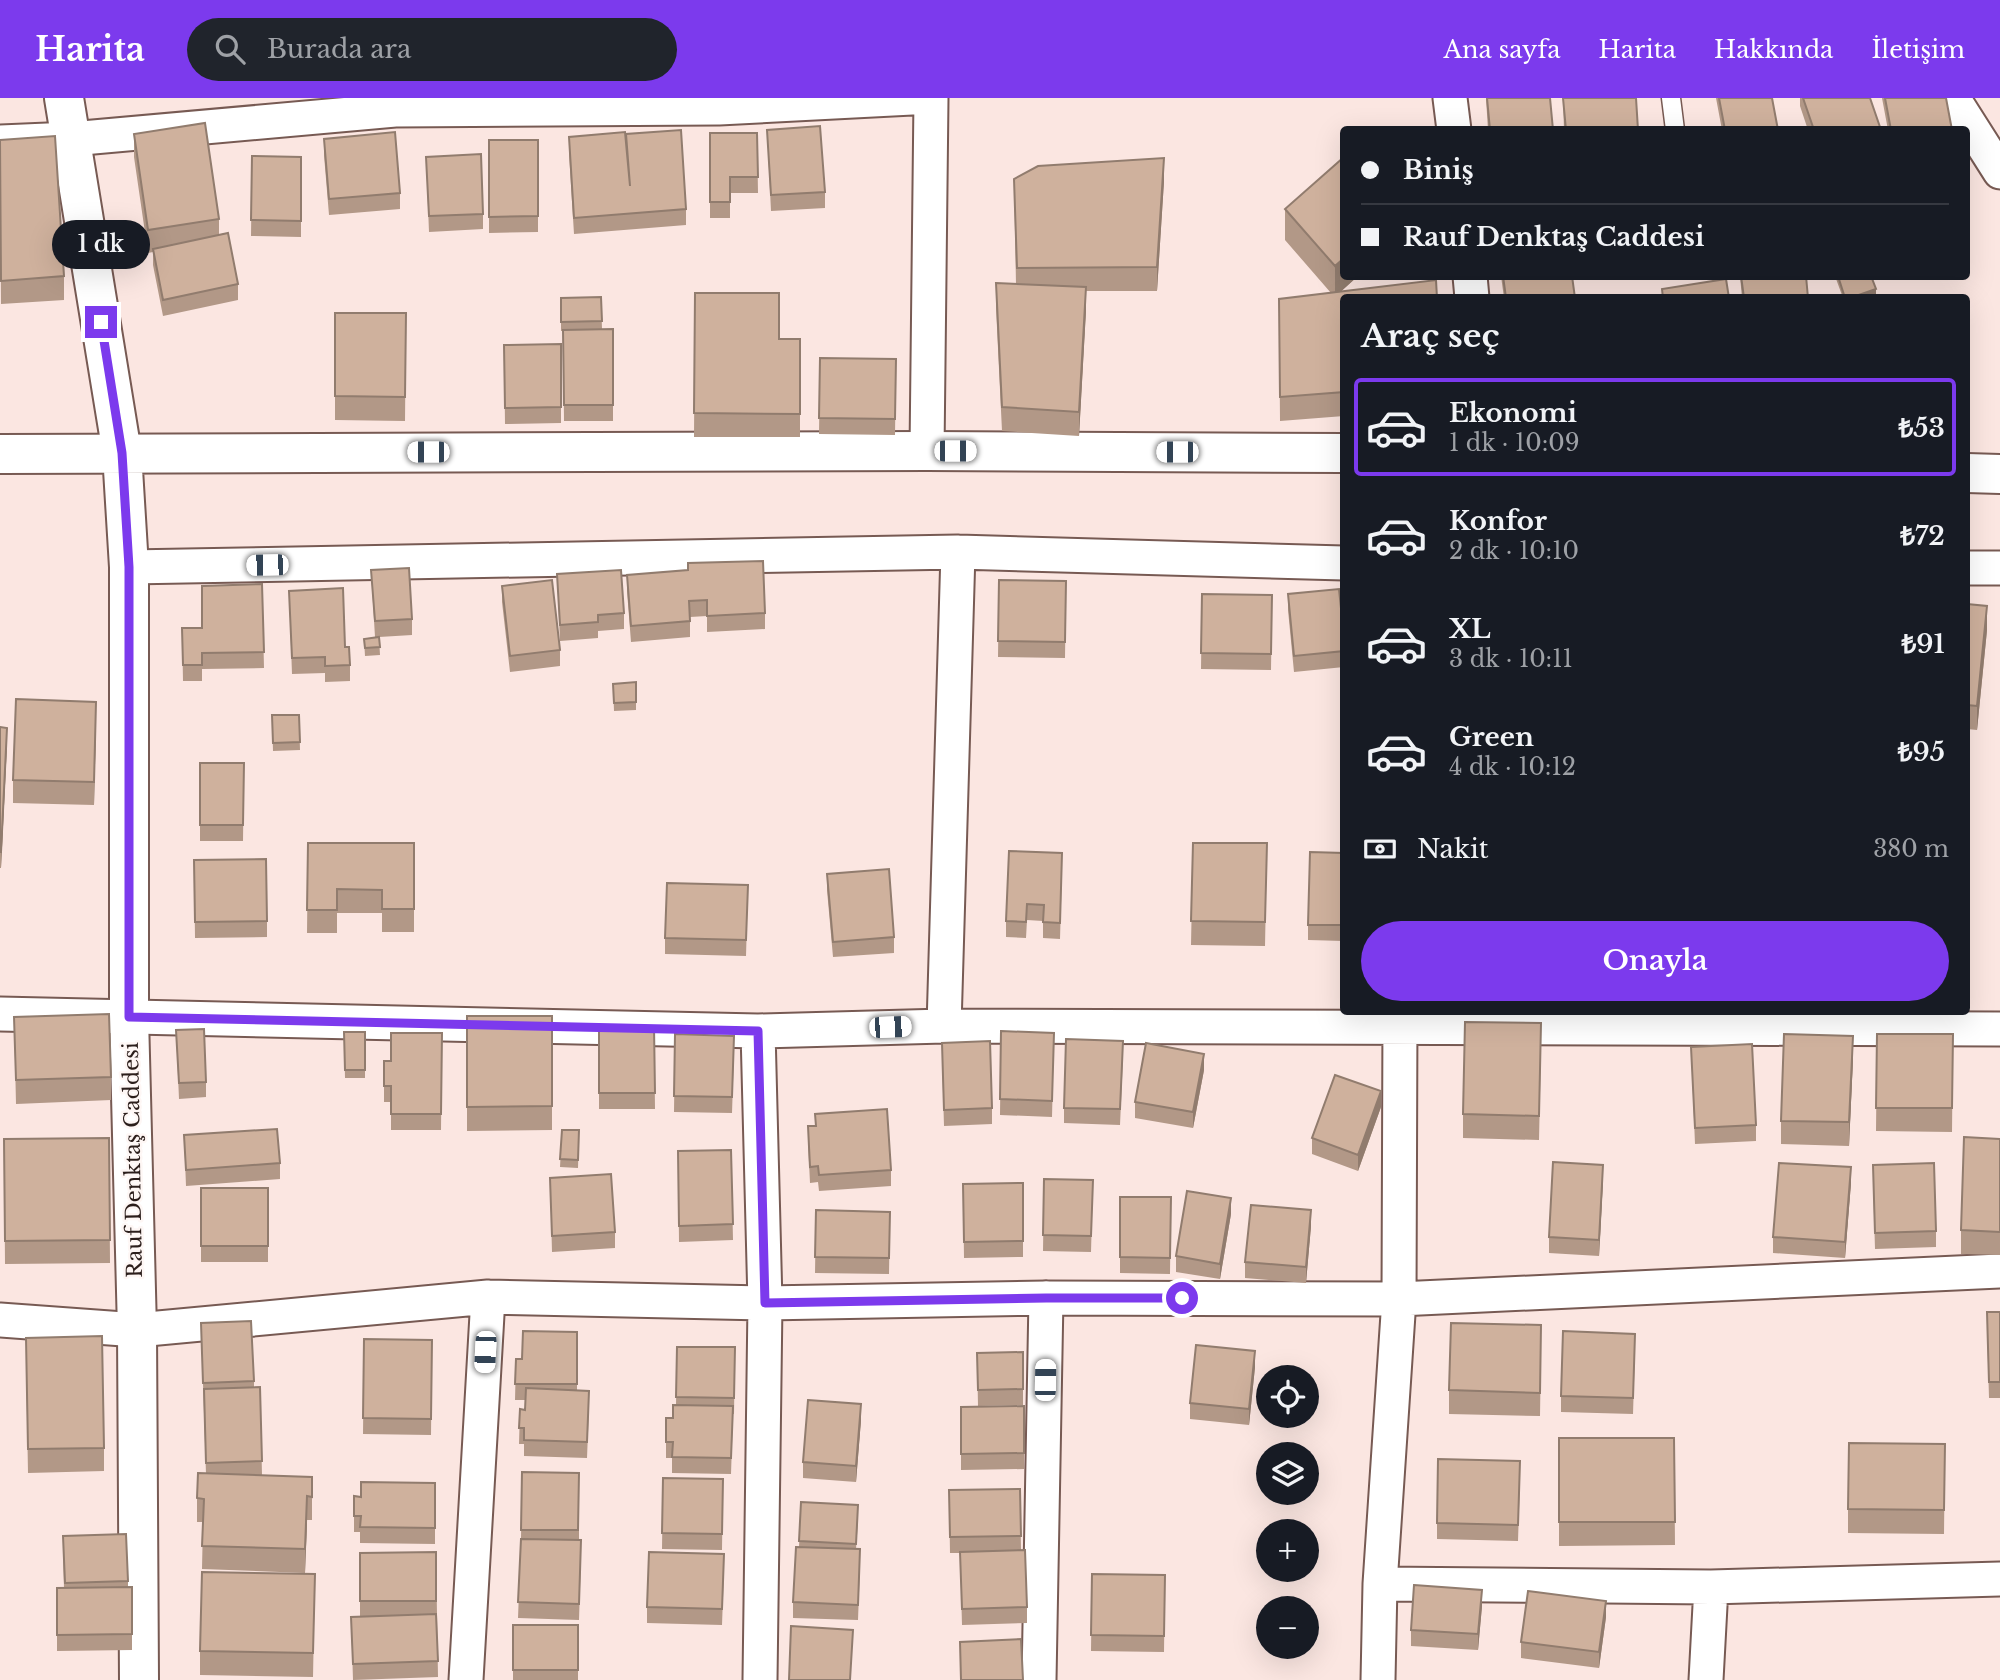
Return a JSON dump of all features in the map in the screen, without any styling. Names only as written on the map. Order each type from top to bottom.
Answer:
[{"type":"street","name":"Rauf Denktaş Caddesi","points":[[64,98],[122,453],[129,567],[129,1017],[137,1330],[139,1680]]},
{"type":"street","points":[[0,142],[71,139],[395,104],[718,103],[912,98]]},
{"type":"street","points":[[927,451],[931,98]]},
{"type":"street","points":[[1450,98],[1454,126]]},
{"type":"street","points":[[1953,98],[2000,172]]},
{"type":"street","points":[[0,454],[927,451],[1340,453]]},
{"type":"street","points":[[1970,472],[2000,474]]},
{"type":"street","points":[[129,567],[958,552],[1340,563]]},
{"type":"street","points":[[944,1026],[958,552]]},
{"type":"street","points":[[1970,568],[2000,568]]},
{"type":"street","points":[[0,1014],[758,1031],[1400,1020],[1774,1020],[2000,1029]]},
{"type":"street","points":[[1378,1680],[1380,1584],[1399,1298],[1400,1020]]},
{"type":"street","points":[[758,1031],[765,1303],[760,1680]]},
{"type":"street","points":[[0,1320],[137,1330],[488,1297],[765,1303],[1046,1298],[1399,1298],[2000,1271]]},
{"type":"street","points":[[466,1680],[488,1297]]},
{"type":"street","points":[[1039,1680],[1046,1298]]},
{"type":"street","points":[[1380,1584],[1711,1587],[2000,1579]]},
{"type":"street","points":[[1706,1680],[1711,1587]]},
{"type":"lane","points":[[1671,98],[1674,126]]},
{"type":"building","points":[[1487,98],[1550,98],[1553,126],[1490,126]]},
{"type":"building","points":[[1563,98],[1636,98],[1638,126],[1566,126]]},
{"type":"building","points":[[1719,98],[1772,98],[1777,126],[1724,126]]},
{"type":"building","points":[[1803,98],[1870,98],[1880,126],[1813,126]]},
{"type":"building","points":[[1885,98],[1946,98],[1951,126],[1890,126]]},
{"type":"building","points":[[205,123],[219,219],[148,230],[134,134]]},
{"type":"building","points":[[820,126],[825,192],[771,195],[767,130]]},
{"type":"building","points":[[681,130],[686,209],[574,218],[569,137],[625,132],[630,186],[626,134]]},
{"type":"building","points":[[395,132],[400,193],[329,199],[324,139]]},
{"type":"building","points":[[710,133],[757,133],[758,177],[730,177],[730,202],[710,202]]},
{"type":"building","points":[[55,136],[64,276],[1,281],[0,140]]},
{"type":"building","points":[[489,140],[538,140],[538,216],[489,217]]},
{"type":"building","points":[[481,154],[483,214],[429,216],[426,157]]},
{"type":"building","points":[[252,156],[301,157],[301,221],[251,220]]},
{"type":"building","points":[[1164,158],[1157,267],[1017,268],[1014,179],[1038,166]]},
{"type":"building","points":[[1340,161],[1340,262],[1335,266],[1285,209]]},
{"type":"building","points":[[228,233],[238,284],[163,300],[153,249]]},
{"type":"building","points":[[1436,280],[1437,294],[1340,294],[1340,392],[1280,397],[1279,299]]},
{"type":"building","points":[[1504,280],[1573,280],[1574,294],[1505,294]]},
{"type":"building","points":[[1726,280],[1728,294],[1663,294],[1662,289]]},
{"type":"building","points":[[1742,280],[1806,280],[1808,294],[1743,294]]},
{"type":"building","points":[[1839,280],[1873,280],[1876,289],[1862,294],[1844,294]]},
{"type":"building","points":[[996,283],[1086,287],[1079,412],[1002,407]]},
{"type":"building","points":[[695,293],[779,293],[779,339],[800,339],[800,414],[694,413]]},
{"type":"building","points":[[601,297],[602,321],[561,322],[561,298]]},
{"type":"building","points":[[335,313],[406,313],[405,397],[335,396]]},
{"type":"building","points":[[613,329],[613,405],[564,405],[563,330]]},
{"type":"building","points":[[561,344],[561,407],[505,408],[504,345]]},
{"type":"building","points":[[820,358],[896,359],[895,419],[819,418]]},
{"type":"building","points":[[763,561],[765,613],[707,616],[707,600],[689,601],[690,621],[631,626],[627,575],[688,570],[688,563]]},
{"type":"building","points":[[409,568],[412,619],[375,621],[371,570]]},
{"type":"building","points":[[621,570],[624,613],[598,615],[598,622],[560,625],[557,574]]},
{"type":"building","points":[[552,580],[560,650],[510,656],[502,586]]},
{"type":"building","points":[[999,580],[1066,581],[1065,642],[998,641]]},
{"type":"building","points":[[262,584],[264,652],[202,653],[202,665],[183,665],[182,628],[202,628],[202,586]]},
{"type":"building","points":[[343,588],[345,647],[349,647],[350,665],[325,666],[325,657],[292,658],[289,591]]},
{"type":"building","points":[[1339,589],[1340,651],[1294,656],[1288,594]]},
{"type":"building","points":[[1202,594],[1272,595],[1271,654],[1201,653]]},
{"type":"building","points":[[1970,604],[1987,606],[1977,706],[1970,705]]},
{"type":"building","points":[[379,637],[380,647],[365,648],[364,639]]},
{"type":"building","points":[[636,682],[636,702],[614,703],[613,684]]},
{"type":"building","points":[[16,699],[96,702],[94,782],[13,780]]},
{"type":"building","points":[[272,715],[299,715],[300,742],[273,743]]},
{"type":"building","points":[[0,727],[7,728],[1,852],[0,852]]},
{"type":"building","points":[[200,763],[244,763],[243,825],[200,825]]},
{"type":"building","points":[[308,843],[414,843],[414,909],[382,909],[382,890],[337,889],[337,910],[307,910]]},
{"type":"building","points":[[1193,843],[1267,843],[1265,922],[1191,921]]},
{"type":"building","points":[[1009,851],[1062,853],[1060,923],[1043,922],[1044,905],[1027,904],[1026,922],[1006,921]]},
{"type":"building","points":[[1310,852],[1340,853],[1340,925],[1308,925]]},
{"type":"building","points":[[266,859],[267,921],[195,922],[194,860]]},
{"type":"building","points":[[889,869],[894,937],[833,942],[827,874]]},
{"type":"building","points":[[667,883],[748,885],[746,940],[665,938]]},
{"type":"building","points":[[109,1014],[111,1077],[16,1080],[14,1017]]},
{"type":"building","points":[[467,1016],[552,1016],[552,1106],[467,1107]]},
{"type":"building","points":[[1465,1022],[1541,1023],[1539,1116],[1463,1114]]},
{"type":"building","points":[[599,1026],[654,1026],[655,1093],[599,1093]]},
{"type":"building","points":[[204,1029],[206,1082],[179,1083],[176,1030]]},
{"type":"building","points":[[1001,1031],[1054,1033],[1052,1101],[1000,1099]]},
{"type":"building","points":[[344,1032],[365,1032],[365,1070],[345,1070]]},
{"type":"building","points":[[391,1033],[442,1033],[441,1114],[391,1114],[391,1086],[384,1086],[384,1061],[391,1061]]},
{"type":"building","points":[[675,1034],[734,1036],[732,1097],[674,1096]]},
{"type":"building","points":[[1784,1034],[1853,1036],[1849,1122],[1781,1121]]},
{"type":"building","points":[[1877,1034],[1953,1034],[1952,1108],[1876,1108]]},
{"type":"building","points":[[1066,1039],[1123,1041],[1120,1109],[1064,1108]]},
{"type":"building","points":[[990,1041],[992,1108],[944,1110],[942,1043]]},
{"type":"building","points":[[1146,1043],[1204,1054],[1193,1112],[1135,1102]]},
{"type":"building","points":[[1752,1044],[1756,1125],[1695,1128],[1691,1047]]},
{"type":"building","points":[[1335,1075],[1381,1091],[1358,1155],[1312,1138]]},
{"type":"building","points":[[887,1109],[891,1170],[819,1175],[818,1166],[810,1167],[808,1126],[816,1126],[815,1114]]},
{"type":"building","points":[[277,1129],[280,1163],[186,1170],[184,1135]]},
{"type":"building","points":[[562,1130],[579,1130],[578,1160],[560,1159]]},
{"type":"building","points":[[1964,1137],[2000,1139],[2000,1232],[1961,1230]]},
{"type":"building","points":[[109,1138],[110,1240],[5,1241],[4,1139]]},
{"type":"building","points":[[731,1150],[733,1224],[679,1226],[678,1151]]},
{"type":"building","points":[[1553,1162],[1603,1165],[1599,1240],[1549,1237]]},
{"type":"building","points":[[1779,1163],[1851,1167],[1845,1242],[1773,1237]]},
{"type":"building","points":[[1934,1163],[1936,1231],[1875,1233],[1873,1165]]},
{"type":"building","points":[[611,1174],[615,1232],[552,1236],[550,1178]]},
{"type":"building","points":[[1044,1179],[1093,1180],[1091,1236],[1043,1235]]},
{"type":"building","points":[[1023,1183],[1023,1241],[964,1242],[963,1184]]},
{"type":"building","points":[[201,1188],[268,1188],[268,1246],[201,1246]]},
{"type":"building","points":[[1187,1191],[1231,1198],[1220,1264],[1176,1256]]},
{"type":"building","points":[[1120,1197],[1171,1197],[1170,1258],[1120,1257]]},
{"type":"building","points":[[1251,1205],[1311,1210],[1306,1267],[1245,1262]]},
{"type":"building","points":[[816,1210],[890,1212],[889,1258],[815,1257]]},
{"type":"building","points":[[1987,1312],[2000,1312],[2000,1382],[1989,1382]]},
{"type":"building","points":[[251,1321],[254,1381],[203,1383],[201,1323]]},
{"type":"building","points":[[1451,1323],[1541,1325],[1540,1393],[1449,1390]]},
{"type":"building","points":[[523,1331],[577,1332],[577,1384],[515,1384],[516,1359],[522,1359]]},
{"type":"building","points":[[1563,1331],[1635,1334],[1633,1398],[1561,1396]]},
{"type":"building","points":[[102,1336],[104,1448],[28,1449],[26,1338]]},
{"type":"building","points":[[364,1339],[432,1340],[431,1419],[363,1418]]},
{"type":"building","points":[[1196,1345],[1255,1351],[1249,1409],[1190,1403]]},
{"type":"building","points":[[677,1347],[735,1347],[734,1398],[676,1397]]},
{"type":"building","points":[[1023,1352],[1023,1389],[978,1390],[977,1353]]},
{"type":"building","points":[[260,1387],[262,1461],[206,1463],[204,1389]]},
{"type":"building","points":[[526,1388],[589,1391],[587,1442],[524,1440],[524,1428],[519,1428],[520,1409],[525,1410]]},
{"type":"building","points":[[808,1400],[861,1404],[856,1466],[803,1462]]},
{"type":"building","points":[[673,1405],[733,1406],[731,1458],[672,1457],[673,1442],[666,1442],[666,1418],[673,1418]]},
{"type":"building","points":[[1024,1406],[1024,1453],[961,1454],[961,1407]]},
{"type":"building","points":[[1559,1438],[1674,1438],[1675,1522],[1559,1522]]},
{"type":"building","points":[[1849,1443],[1945,1444],[1944,1510],[1848,1509]]},
{"type":"building","points":[[1438,1459],[1520,1461],[1518,1525],[1437,1523]]},
{"type":"building","points":[[522,1472],[579,1473],[578,1530],[521,1530]]},
{"type":"building","points":[[198,1473],[312,1477],[312,1497],[307,1496],[305,1549],[202,1546],[204,1499],[197,1498]]},
{"type":"building","points":[[663,1478],[723,1479],[722,1534],[662,1533]]},
{"type":"building","points":[[361,1482],[435,1483],[435,1528],[360,1527],[361,1516],[354,1516],[354,1496],[361,1497]]},
{"type":"building","points":[[1020,1489],[1021,1536],[950,1537],[949,1490]]},
{"type":"building","points":[[801,1502],[858,1505],[856,1544],[799,1541]]},
{"type":"building","points":[[126,1534],[128,1581],[65,1583],[63,1536]]},
{"type":"building","points":[[521,1539],[581,1540],[579,1604],[518,1602]]},
{"type":"building","points":[[796,1547],[860,1549],[858,1605],[793,1602]]},
{"type":"building","points":[[1025,1550],[1027,1607],[962,1609],[960,1552]]},
{"type":"building","points":[[436,1552],[436,1601],[360,1601],[360,1553]]},
{"type":"building","points":[[649,1552],[724,1554],[722,1609],[647,1607]]},
{"type":"building","points":[[202,1572],[315,1574],[313,1653],[200,1651]]},
{"type":"building","points":[[1092,1574],[1165,1575],[1164,1636],[1091,1635]]},
{"type":"building","points":[[1414,1585],[1482,1590],[1478,1634],[1411,1630]]},
{"type":"building","points":[[132,1587],[132,1634],[57,1635],[57,1588]]},
{"type":"building","points":[[1528,1591],[1606,1601],[1599,1652],[1521,1642]]},
{"type":"building","points":[[436,1614],[438,1661],[353,1664],[351,1617]]},
{"type":"building","points":[[513,1625],[578,1625],[578,1670],[513,1670]]},
{"type":"building","points":[[791,1626],[853,1630],[850,1680],[789,1680]]},
{"type":"building","points":[[1021,1639],[1023,1680],[961,1680],[960,1642]]},
{"type":"route","points":[[101,322],[122,453],[129,567],[129,1017],[758,1031],[765,1303],[1182,1298]]}]
